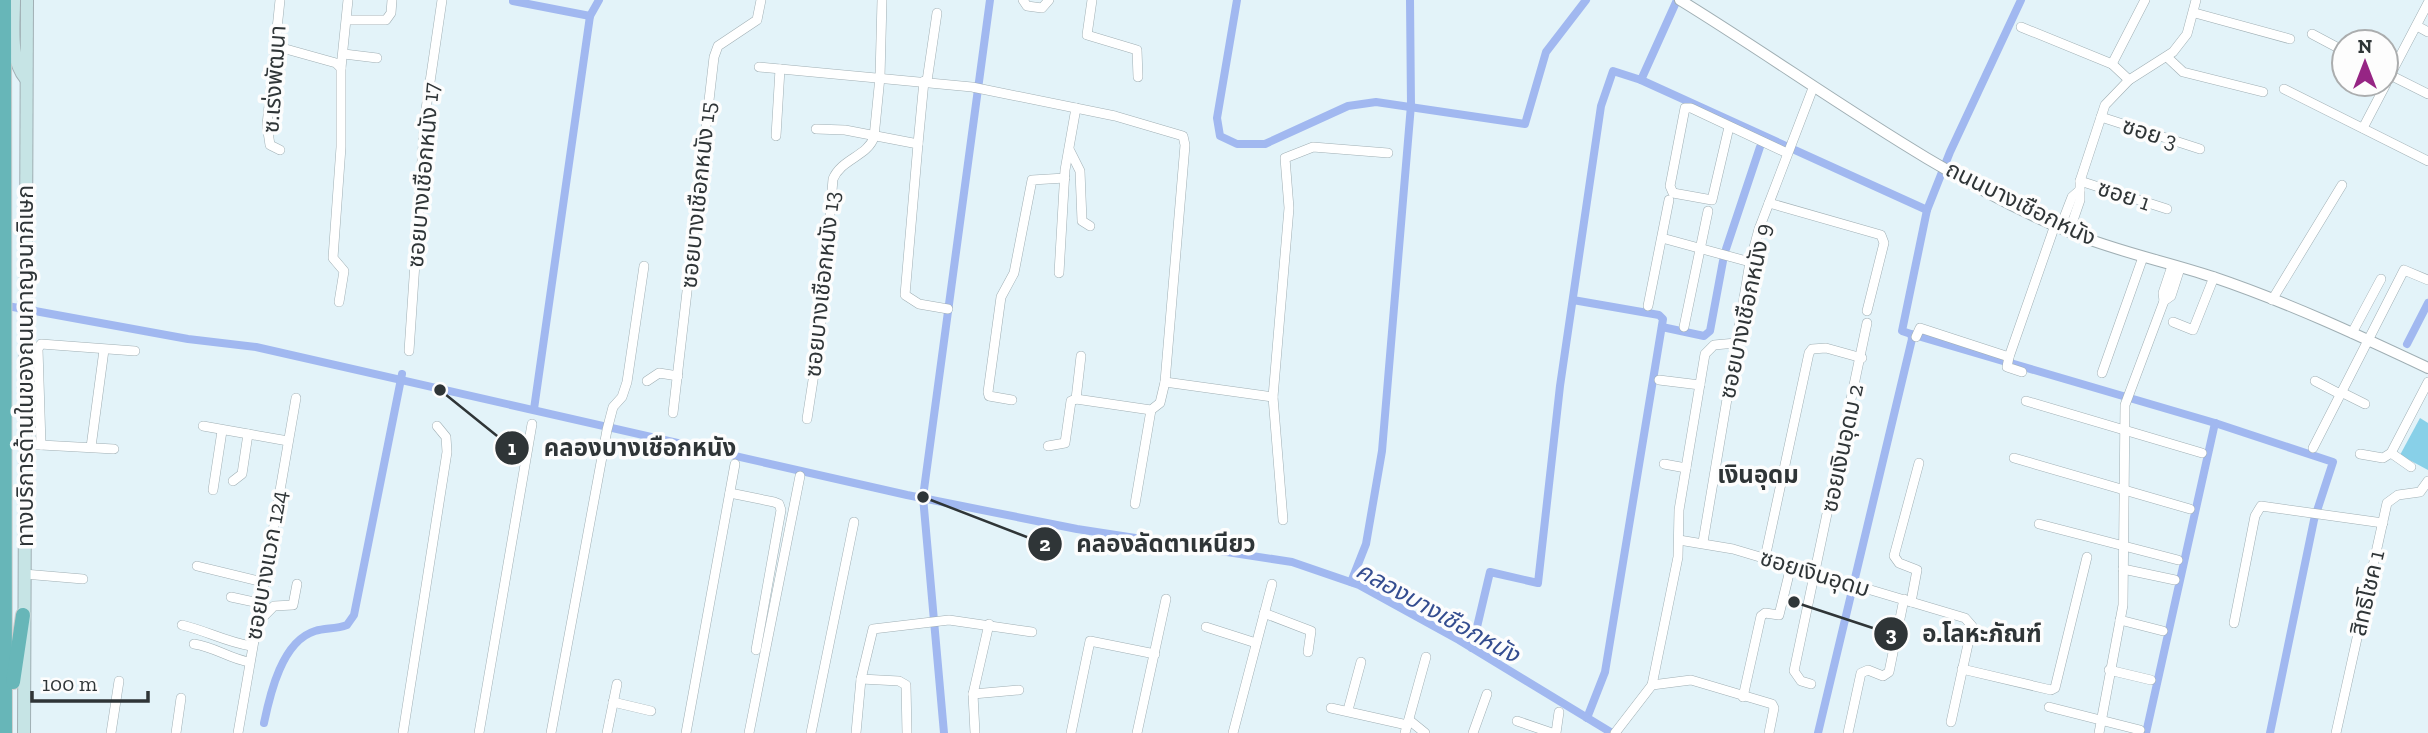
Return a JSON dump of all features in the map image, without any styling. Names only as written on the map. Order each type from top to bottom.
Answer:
[{"type":"highway","points":[[4,0],[6,733]]},
{"type":"highway","points":[[6,733],[15,655],[23,615]]},
{"type":"main road","points":[[14,0],[15,58],[18,69],[26,79]]},
{"type":"main road","name":"ทางบริการด้านในของถนนกาญจนาภิเษก","points":[[24,733],[27,0]]},
{"type":"street","name":"ซ.เร่งพัฒนา","points":[[280,0],[267,130],[270,145],[281,150]]},
{"type":"street","points":[[339,302],[344,271],[333,258],[341,147],[341,68],[348,0]]},
{"type":"street","points":[[347,20],[386,20],[391,13],[392,0]]},
{"type":"street","name":"ซอยบางเชือกหนัง 17","points":[[409,351],[425,116],[442,0]]},
{"type":"street","name":"ซอยบางเชือกหนัง 15","points":[[673,413],[714,57],[718,46],[757,20],[761,0]]},
{"type":"street","points":[[874,137],[880,77],[882,0]]},
{"type":"street","points":[[1023,0],[1027,6],[1042,8],[1049,0]]},
{"type":"street","points":[[1092,0],[1087,35],[1137,50],[1138,77]]},
{"type":"street","name":"ถนนบางเชือกหนัง","points":[[1680,0],[1813,88],[1930,158],[2062,228],[2143,257],[2214,277],[2272,299],[2428,368]]},
{"type":"street","points":[[2112,64],[2143,0]]},
{"type":"street","points":[[2008,360],[2072,197],[2080,185],[2105,105],[2129,80],[2167,57],[2187,34],[2195,13],[2196,0]]},
{"type":"street","points":[[2400,56],[2428,3]]},
{"type":"street","points":[[937,13],[918,144],[905,295],[919,304],[948,309]]},
{"type":"street","points":[[2195,13],[2290,39]]},
{"type":"street","points":[[2417,26],[2428,32]]},
{"type":"street","points":[[2021,27],[2112,64],[2129,80]]},
{"type":"street","points":[[2312,34],[2330,44]]},
{"type":"street","points":[[275,46],[336,63],[341,68]]},
{"type":"street","points":[[344,54],[377,58]]},
{"type":"street","points":[[2167,57],[2183,72],[2263,92]]},
{"type":"street","points":[[758,67],[972,87],[1179,132],[1185,140],[1165,382],[1160,403],[1151,410],[1135,504]]},
{"type":"street","points":[[776,136],[780,69]]},
{"type":"street","points":[[2400,84],[2428,94]]},
{"type":"street","name":"ซอยบางเชือกหนัง 9","points":[[1703,542],[1751,262],[1769,203],[1813,88]]},
{"type":"street","points":[[2284,89],[2428,161]]},
{"type":"street","points":[[2363,128],[2378,98]]},
{"type":"street","points":[[1059,273],[1065,178],[1076,108]]},
{"type":"street","points":[[1729,127],[1712,200],[1673,193],[1670,187],[1685,108],[1790,148]]},
{"type":"street","name":"ซอย 3","points":[[2101,117],[2200,149]]},
{"type":"street","points":[[816,129],[845,130],[918,144]]},
{"type":"street","name":"ซอยบางเชือกหนัง 13","points":[[807,419],[820,335],[833,178],[839,167],[871,145],[874,137]]},
{"type":"street","points":[[1283,520],[1273,397],[1289,208],[1285,158],[1313,147],[1388,153]]},
{"type":"street","points":[[1070,151],[1080,171],[1082,221],[1090,226]]},
{"type":"street","points":[[1012,400],[989,396],[988,391],[1001,297],[1014,273],[1032,180],[1065,178]]},
{"type":"street","name":"ซอย 1","points":[[2080,185],[2167,209]]},
{"type":"street","points":[[2272,299],[2342,185]]},
{"type":"street","points":[[1648,306],[1669,200]]},
{"type":"street","points":[[1769,203],[1881,235],[1884,243],[1867,312]]},
{"type":"street","points":[[1684,327],[1708,211]]},
{"type":"street","points":[[1661,238],[1751,262]]},
{"type":"street","points":[[2102,373],[2143,257]]},
{"type":"street","points":[[551,733],[611,416],[627,382],[644,266]]},
{"type":"street","points":[[2099,733],[2120,620],[2124,546],[2125,405],[2164,301],[2163,293],[2176,267]]},
{"type":"street","points":[[2313,448],[2404,270],[2428,280]]},
{"type":"street","points":[[2173,322],[2193,330],[2214,277]]},
{"type":"street","points":[[2352,333],[2381,279]]},
{"type":"street","name":"ซอยเงินอุดม 2","points":[[1811,684],[1801,681],[1794,671],[1862,358],[1867,323]]},
{"type":"street","points":[[1917,333],[2008,360],[2022,372]]},
{"type":"street","points":[[1615,733],[1652,685],[1679,540],[1679,510],[1708,348],[1736,343]]},
{"type":"street","points":[[41,445],[38,349],[41,344],[135,351]]},
{"type":"street","points":[[1765,558],[1809,353],[1812,349],[1826,348],[1862,358]]},
{"type":"street","points":[[91,447],[104,350]]},
{"type":"street","points":[[1048,446],[1065,443],[1072,401],[1076,399],[1081,356]]},
{"type":"street","points":[[647,381],[659,373],[678,376]]},
{"type":"street","points":[[1659,380],[1700,385]]},
{"type":"street","points":[[2315,381],[2365,404]]},
{"type":"street","points":[[1165,382],[1273,397]]},
{"type":"street","points":[[2360,454],[2383,458],[2391,453],[2428,382]]},
{"type":"street","name":"ซอยบางแวก 124","points":[[238,733],[248,662],[296,398]]},
{"type":"street","points":[[1076,399],[1151,410]]},
{"type":"street","points":[[2026,401],[2202,453]]},
{"type":"street","points":[[479,733],[532,424]]},
{"type":"street","points":[[203,426],[288,441]]},
{"type":"street","points":[[403,733],[447,452],[446,437],[437,426]]},
{"type":"street","points":[[213,489],[222,431]]},
{"type":"street","points":[[233,481],[242,474],[248,434]]},
{"type":"street","points":[[25,445],[114,449]]},
{"type":"street","points":[[2391,453],[2412,467]]},
{"type":"street","points":[[2014,458],[2190,509]]},
{"type":"street","points":[[1848,733],[1861,673],[1868,670],[1882,676],[1889,672],[1917,570],[1899,563],[1894,555],[1919,463]]},
{"type":"street","points":[[686,733],[736,464]]},
{"type":"street","points":[[1664,464],[1686,468]]},
{"type":"street","points":[[749,733],[800,476]]},
{"type":"street","name":"สิทธิโชค 1","points":[[2336,733],[2391,498],[2420,492],[2428,481]]},
{"type":"street","points":[[730,493],[774,502],[779,504],[781,510],[756,650]]},
{"type":"street","points":[[2234,623],[2255,516],[2262,506],[2383,523]]},
{"type":"street","points":[[811,733],[854,522]]},
{"type":"street","points":[[2039,524],[2178,561]]},
{"type":"street","name":"ซอยเงินอุดม","points":[[1679,540],[1703,542],[1765,558],[1970,621],[1972,626],[1951,722]]},
{"type":"street","points":[[1962,668],[2053,690],[2087,557]]},
{"type":"street","points":[[197,566],[263,582]]},
{"type":"street","points":[[1743,696],[1761,616],[1765,613],[1779,615],[1791,566]]},
{"type":"street","points":[[2123,569],[2175,580]]},
{"type":"street","points":[[24,574],[83,579]]},
{"type":"street","points":[[257,616],[264,616],[274,606],[293,605],[297,584]]},
{"type":"street","points":[[1233,733],[1272,584]]},
{"type":"street","points":[[231,597],[259,603]]},
{"type":"street","points":[[1137,733],[1166,598]]},
{"type":"street","points":[[1264,613],[1311,631],[1307,652]]},
{"type":"street","points":[[856,733],[861,679],[873,629],[949,620],[1032,632]]},
{"type":"street","points":[[2120,620],[2163,631]]},
{"type":"street","points":[[975,733],[973,694],[989,624]]},
{"type":"street","points":[[182,625],[214,633],[226,642],[251,646]]},
{"type":"street","points":[[1206,627],[1256,643]]},
{"type":"street","points":[[1071,733],[1090,640],[1155,654]]},
{"type":"street","points":[[194,645],[213,647],[228,658],[248,662]]},
{"type":"street","points":[[1407,726],[1426,657]]},
{"type":"street","points":[[1348,710],[1361,662]]},
{"type":"street","points":[[2109,670],[2151,680]]},
{"type":"street","points":[[861,679],[899,681],[906,685],[907,733]]},
{"type":"street","points":[[1652,685],[1691,680],[1772,704],[1774,708],[1769,733]]},
{"type":"street","points":[[111,733],[119,681]]},
{"type":"street","points":[[607,733],[617,684]]},
{"type":"street","points":[[973,694],[1019,690]]},
{"type":"street","points":[[1473,733],[1487,694]]},
{"type":"street","points":[[176,733],[181,698]]},
{"type":"street","points":[[613,702],[651,711]]},
{"type":"street","points":[[2049,707],[2140,730]]},
{"type":"street","points":[[1331,708],[1348,710],[1425,733]]},
{"type":"street","points":[[1517,721],[1554,733],[1559,712]]},
{"type":"shaded area","points":[[2420,418],[2428,423],[2428,470],[2400,455]]},
{"type":"waterway","points":[[534,409],[590,16],[599,0]]},
{"type":"waterway","points":[[944,733],[923,497],[990,0]]},
{"type":"waterway","points":[[1237,0],[1217,118],[1220,136],[1237,144],[1265,144],[1348,106],[1376,102],[1525,124],[1546,52],[1586,0]]},
{"type":"waterway","points":[[1351,582],[1366,544],[1382,451],[1411,105],[1410,0]]},
{"type":"waterway","points":[[1472,648],[1490,572],[1538,583],[1560,386],[1601,106],[1613,71],[1641,80],[1677,0]]},
{"type":"waterway","points":[[1818,733],[1912,339],[1911,334],[1902,331],[1927,210],[1950,152],[2021,0]]},
{"type":"waterway","points":[[513,1],[590,16]]},
{"type":"waterway","points":[[1641,80],[1927,210]]},
{"type":"waterway","points":[[1726,249],[1760,147]]},
{"type":"waterway","points":[[1662,327],[1704,336],[1710,331],[1723,261]]},
{"type":"waterway","points":[[1573,300],[1659,315],[1663,319],[1605,672],[1587,718]]},
{"type":"waterway","points":[[2407,344],[2428,303]]},
{"type":"waterway","name":"คลองบางเชือกหนัง","points":[[2,305],[188,339],[256,347],[907,495],[1077,529],[1292,562],[1359,585],[1459,640],[1612,733]]},
{"type":"waterway","points":[[1911,334],[2215,423],[2333,462],[2314,520],[2270,733]]},
{"type":"waterway","points":[[264,723],[279,670],[294,646],[315,631],[347,625],[354,615],[402,374]]},
{"type":"waterway","points":[[2146,733],[2215,423]]},
{"type":"place","name":"คลองบางเชือกหนัง","points":[[440,390]]},
{"type":"place","name":"คลองลัดตาเหนียว","points":[[923,497]]},
{"type":"place","name":"อ.โลหะภัณฑ์","points":[[1794,602]]},
{"type":"district","name":"เงินอุดม","points":[[1758,474]]}]
